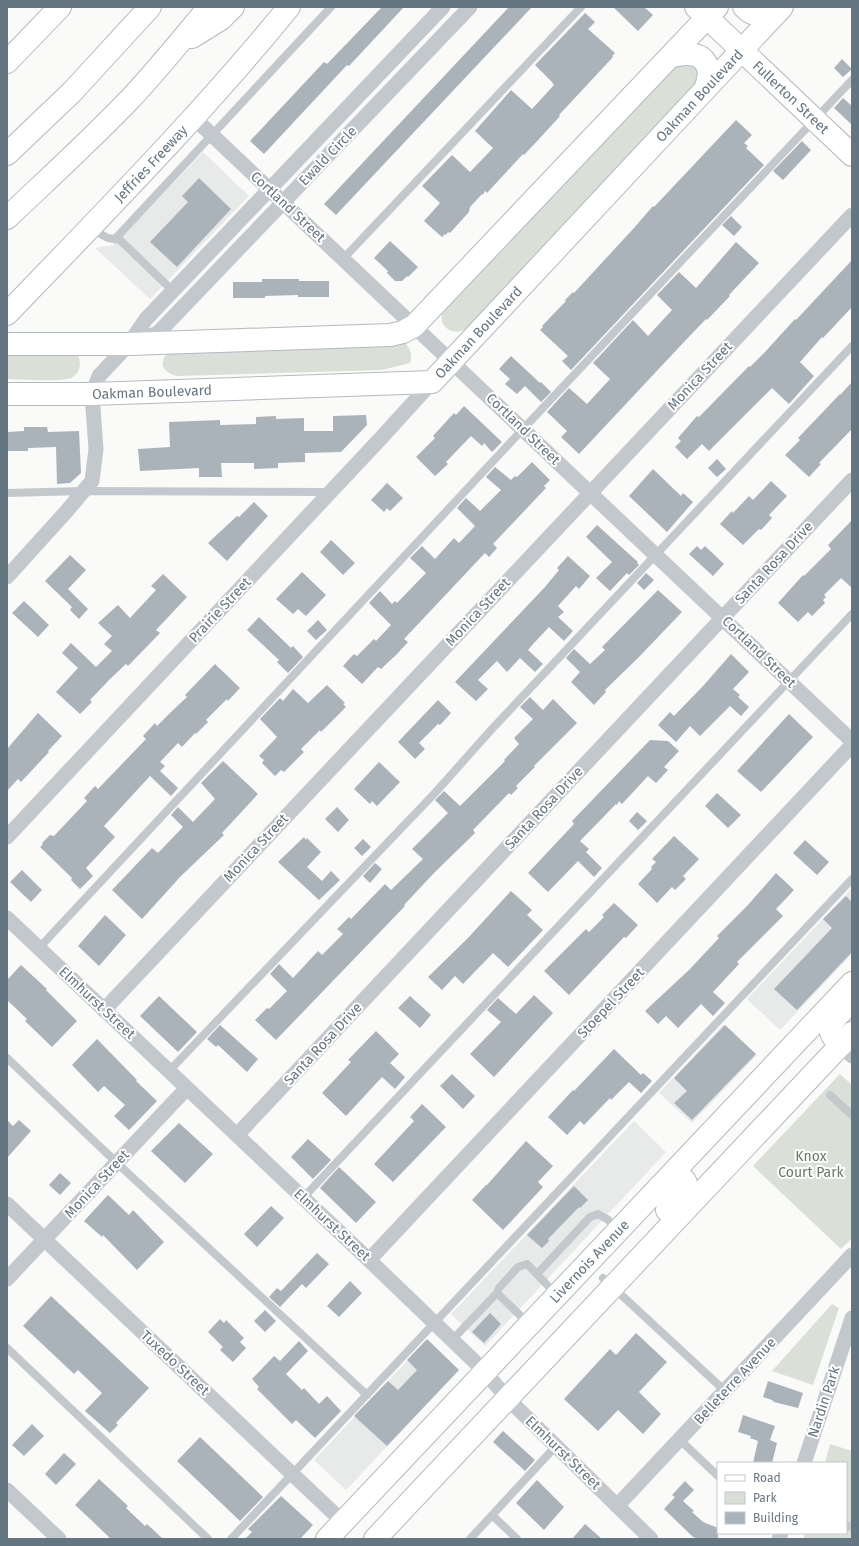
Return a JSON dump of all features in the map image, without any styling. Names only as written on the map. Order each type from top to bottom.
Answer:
[{"type":"main road","points":[[7,62],[60,7]]},
{"type":"main road","points":[[7,154],[72,92],[150,7]]},
{"type":"main road","points":[[7,218],[127,102],[177,46],[209,7]]},
{"type":"main road","points":[[177,46],[220,19],[233,7]]},
{"type":"main road","name":"Jeffries Freeway","points":[[7,314],[194,118],[251,54],[289,7]]},
{"type":"main road","points":[[744,7],[751,14],[767,16],[779,10]]},
{"type":"main road","name":"Oakman Boulevard","points":[[7,394],[92,394],[432,382],[779,10]]},
{"type":"main road","points":[[7,344],[129,344],[390,335],[403,332],[414,326],[672,56],[707,11]]},
{"type":"main road","name":"Fullerton Street","points":[[707,11],[742,51],[852,155]]},
{"type":"main road","points":[[672,56],[685,53],[694,54],[703,59],[709,69],[706,88]]},
{"type":"main road","name":"Livernois Avenue","points":[[327,1539],[344,1530],[431,1428],[852,983]]},
{"type":"main road","points":[[608,1282],[848,1045],[831,1037],[830,1026],[852,1002]]},
{"type":"main road","points":[[375,1539],[573,1329],[608,1282],[682,1194],[686,1187],[686,1183],[675,1171]]},
{"type":"street","name":"Ewald Circle","points":[[92,394],[99,376],[129,344],[146,319],[443,7]]},
{"type":"street","name":"Ewald Circle","points":[[129,344],[158,333],[470,7]]},
{"type":"street","name":"Cortland Street","points":[[194,118],[852,741]]},
{"type":"street","name":"Monica Street","points":[[104,1010],[852,215]]},
{"type":"street","name":"Prairie Street","points":[[7,837],[331,492],[432,382]]},
{"type":"street","points":[[7,577],[92,481],[96,449],[92,394]]},
{"type":"street","name":"Santa Rosa Drive","points":[[236,1135],[852,480]]},
{"type":"street","name":"Stoepel Street","points":[[369,1260],[852,745]]},
{"type":"street","name":"Elmhurst Street","points":[[7,918],[452,1340],[485,1372],[507,1398],[651,1539]]},
{"type":"street","name":"Monica Street","points":[[7,1279],[187,1088]]},
{"type":"street","name":"Tuxedo Street","points":[[7,1204],[292,1474],[344,1530]]},
{"type":"street","name":"Belleterre Avenue","points":[[617,1506],[852,1255]]},
{"type":"street","name":"Nardin Park","points":[[804,1462],[852,1318]]},
{"type":"street","points":[[7,1490],[59,1539]]},
{"type":"lane","points":[[115,239],[233,111],[332,7]]},
{"type":"lane","points":[[343,259],[582,7]]},
{"type":"lane","points":[[39,948],[523,429],[852,80]]},
{"type":"lane","points":[[89,228],[108,238],[120,240],[173,291]]},
{"type":"lane","points":[[169,1072],[434,794],[491,730],[852,346]]},
{"type":"lane","points":[[7,493],[331,492]]},
{"type":"lane","points":[[303,1198],[852,614]]},
{"type":"lane","points":[[230,1539],[852,878]]},
{"type":"lane","points":[[7,1058],[117,1163],[367,1395]]},
{"type":"lane","points":[[830,1095],[852,1114]]},
{"type":"lane","points":[[536,1274],[590,1217],[598,1214],[607,1219],[619,1230]]},
{"type":"lane","points":[[452,1340],[497,1293],[498,1288],[518,1266],[526,1264],[558,1295]]},
{"type":"lane","points":[[608,1282],[725,1391]]},
{"type":"lane","points":[[497,1293],[530,1325]]},
{"type":"lane","points":[[7,1348],[208,1539]]},
{"type":"lane","points":[[680,1440],[717,1475]]},
{"type":"lane","points":[[470,1539],[556,1446]]},
{"type":"lane","points":[[492,1515],[517,1539]]},
{"type":"shaded area","points":[[203,152],[249,196],[150,299],[95,248],[113,245]]},
{"type":"shaded area","points":[[852,888],[852,954],[780,1030],[747,999]]},
{"type":"shaded area","points":[[723,1025],[756,1056],[692,1123],[659,1093]]},
{"type":"shaded area","points":[[634,1121],[666,1152],[485,1346],[451,1314]]},
{"type":"shaded area","points":[[426,1341],[458,1371],[346,1490],[314,1460]]},
{"type":"green space","points":[[695,61],[701,78],[469,327],[457,332],[447,329],[442,320],[444,308],[674,63]]},
{"type":"green space","points":[[404,342],[410,351],[410,363],[382,370],[177,376],[167,371],[162,364],[164,357],[172,347]]},
{"type":"green space","points":[[7,351],[78,355],[80,367],[76,375],[68,379],[7,379]]},
{"type":"green space","name":"Knox Court Park","points":[[840,1074],[852,1085],[852,1238],[841,1249],[753,1166]]},
{"type":"green space","points":[[832,1304],[839,1308],[813,1385],[772,1371]]},
{"type":"green space","points":[[830,1444],[852,1451],[852,1523],[847,1521],[847,1462],[825,1462]]},
{"type":"green space","points":[[847,1527],[852,1529],[852,1539],[803,1539],[805,1534],[847,1534]]},
{"type":"building","points":[[382,7],[404,7],[349,66],[347,65],[264,154],[250,141],[324,62],[327,64]]},
{"type":"building","points":[[509,7],[532,7],[336,215],[324,204]]},
{"type":"building","points":[[613,7],[644,7],[653,15],[638,31]]},
{"type":"building","points":[[585,13],[595,22],[588,29],[615,53],[612,56],[613,57],[524,155],[523,154],[487,193],[485,191],[483,195],[482,194],[470,207],[469,212],[450,233],[448,232],[442,237],[424,221],[440,203],[422,186],[452,155],[470,172],[493,148],[475,131],[511,90],[532,109],[554,85],[535,65]]},
{"type":"building","points":[[842,59],[852,69],[843,77],[834,68]]},
{"type":"building","points":[[843,98],[852,106],[852,125],[834,108]]},
{"type":"building","points":[[736,120],[752,135],[744,143],[748,146],[746,148],[764,165],[571,370],[562,361],[568,356],[540,330],[543,327],[542,326],[653,206],[654,207]]},
{"type":"building","points":[[802,141],[811,150],[783,180],[773,171]]},
{"type":"building","points":[[199,178],[231,209],[177,267],[150,242],[188,202],[182,196]]},
{"type":"building","points":[[731,216],[742,227],[734,236],[722,225]]},
{"type":"building","points":[[390,241],[418,267],[402,281],[395,281],[387,273],[388,271],[374,258]]},
{"type":"building","points":[[736,242],[759,263],[729,295],[730,296],[683,343],[579,454],[561,437],[567,431],[547,412],[569,388],[587,404],[610,379],[593,363],[633,320],[648,336],[672,310],[657,295],[679,272],[696,288]]},
{"type":"building","points":[[852,260],[852,307],[800,362],[814,376],[789,404],[772,388],[709,451],[702,444],[687,459],[675,447],[681,441],[678,438],[697,416],[699,417],[749,366],[750,367],[765,352]]},
{"type":"building","points":[[262,279],[329,281],[329,297],[298,297],[298,295],[265,296],[265,298],[233,298],[233,282],[262,282]]},
{"type":"building","points":[[511,356],[551,392],[541,402],[525,386],[517,394],[505,384],[510,379],[499,369]]},
{"type":"building","points":[[852,382],[852,429],[819,463],[821,464],[809,477],[785,455],[800,440],[798,438]]},
{"type":"building","points":[[464,406],[502,442],[492,452],[484,443],[482,446],[471,436],[446,462],[448,464],[435,476],[416,457],[435,438],[433,436],[454,413],[456,415]]},
{"type":"building","points":[[366,415],[367,425],[341,452],[305,453],[305,462],[278,463],[278,468],[254,469],[254,463],[221,463],[222,477],[199,477],[199,468],[140,471],[138,449],[170,447],[169,422],[220,420],[220,425],[256,424],[256,417],[276,416],[276,419],[304,418],[304,431],[333,431],[333,416]]},
{"type":"building","points":[[24,427],[47,427],[48,432],[79,431],[81,473],[70,483],[57,484],[56,447],[28,448],[28,451],[7,451],[7,432],[24,431]]},
{"type":"building","points":[[717,459],[726,469],[717,477],[708,468]]},
{"type":"building","points":[[532,462],[550,480],[544,486],[546,488],[493,544],[497,548],[489,557],[485,553],[404,639],[408,642],[397,654],[381,669],[378,667],[362,684],[343,666],[354,654],[357,656],[374,639],[376,641],[391,625],[369,603],[380,591],[392,604],[395,601],[397,603],[426,573],[410,558],[422,546],[435,559],[454,538],[459,543],[475,526],[457,508],[466,498],[480,511],[501,490],[486,477],[495,467],[511,480],[515,476],[517,477]]},
{"type":"building","points":[[653,469],[681,496],[683,493],[693,502],[667,532],[629,496]]},
{"type":"building","points":[[771,481],[787,496],[769,515],[772,518],[761,530],[759,529],[743,545],[720,524],[749,496],[753,500]]},
{"type":"building","points":[[387,483],[403,498],[390,511],[387,508],[384,512],[371,500]]},
{"type":"building","points":[[254,502],[268,516],[227,561],[208,543],[237,516],[239,517]]},
{"type":"building","points":[[852,520],[852,588],[841,578],[824,595],[826,597],[823,600],[825,603],[812,616],[808,612],[798,622],[778,603],[803,575],[804,576],[831,549],[828,545]]},
{"type":"building","points":[[597,525],[638,562],[637,563],[639,565],[629,575],[627,573],[610,591],[596,578],[612,562],[586,537]]},
{"type":"building","points":[[331,540],[355,563],[343,575],[320,552]]},
{"type":"building","points":[[697,546],[701,550],[705,546],[724,564],[713,576],[689,554]]},
{"type":"building","points":[[70,555],[86,570],[68,589],[88,609],[79,619],[70,610],[72,607],[45,581]]},
{"type":"building","points":[[568,556],[590,576],[579,589],[576,586],[558,606],[564,612],[558,617],[573,631],[564,641],[549,627],[534,643],[528,650],[543,664],[535,672],[520,658],[507,672],[497,661],[478,680],[488,689],[476,701],[455,682],[545,587],[559,570],[557,568]]},
{"type":"building","points":[[302,572],[326,595],[306,616],[298,609],[293,614],[276,599]]},
{"type":"building","points":[[646,573],[654,580],[644,590],[637,583]]},
{"type":"building","points":[[163,574],[187,597],[156,630],[160,633],[128,666],[126,664],[110,679],[90,700],[92,702],[80,714],[56,692],[78,668],[62,653],[71,643],[96,667],[112,651],[104,644],[112,636],[98,623],[118,605],[130,618],[156,590],[151,586]]},
{"type":"building","points":[[658,590],[682,612],[605,690],[606,692],[594,705],[571,682],[580,672],[566,658],[574,649],[590,664],[605,650],[602,647]]},
{"type":"building","points":[[24,601],[49,625],[38,637],[12,613]]},
{"type":"building","points":[[259,617],[291,648],[293,646],[303,657],[288,673],[277,662],[279,660],[247,630]]},
{"type":"building","points":[[318,620],[327,630],[316,640],[307,631]]},
{"type":"building","points":[[731,654],[749,672],[733,689],[740,695],[738,697],[749,707],[741,716],[730,706],[700,736],[690,726],[676,742],[658,725],[670,712],[674,716]]},
{"type":"building","points":[[215,664],[240,688],[228,701],[227,699],[206,720],[208,722],[182,747],[178,743],[160,762],[165,766],[160,771],[178,788],[171,796],[150,776],[104,826],[115,837],[86,868],[93,876],[80,889],[71,880],[72,878],[40,847],[43,844],[42,843],[50,835],[54,836],[87,801],[84,798],[95,786],[98,789],[146,739],[143,736],[155,723],[157,726],[187,697],[185,695]]},
{"type":"building","points":[[327,685],[345,703],[343,704],[346,707],[321,732],[320,730],[301,749],[304,752],[284,772],[281,770],[275,776],[262,763],[264,760],[259,756],[277,737],[260,719],[280,698],[283,701],[293,689],[308,703]]},
{"type":"building","points":[[530,697],[543,710],[553,699],[577,723],[534,766],[535,767],[516,786],[518,788],[511,795],[509,793],[473,830],[475,833],[434,873],[404,905],[405,906],[276,1040],[255,1020],[267,1008],[269,1009],[287,991],[270,974],[279,964],[293,978],[318,951],[322,955],[343,934],[337,929],[349,917],[351,919],[385,884],[391,890],[423,859],[412,849],[448,813],[435,800],[444,791],[460,806],[505,761],[504,760],[519,744],[514,738],[533,719],[520,707]]},
{"type":"building","points":[[438,700],[451,713],[440,725],[438,724],[419,743],[425,749],[415,759],[398,742]]},
{"type":"building","points":[[38,713],[62,736],[21,782],[18,779],[7,791],[7,749]]},
{"type":"building","points":[[789,714],[813,737],[761,792],[737,771]]},
{"type":"building","points":[[650,740],[668,741],[679,751],[664,767],[668,770],[656,783],[648,776],[622,804],[619,801],[617,805],[616,804],[580,841],[589,849],[586,852],[602,868],[594,877],[578,861],[548,892],[528,873],[574,824],[572,821]]},
{"type":"building","points":[[223,761],[258,794],[222,833],[224,835],[181,876],[142,919],[112,890],[152,848],[158,853],[183,827],[171,815],[178,807],[193,822],[215,799],[201,783]]},
{"type":"building","points":[[379,762],[400,782],[377,806],[372,801],[370,804],[354,789]]},
{"type":"building","points":[[717,793],[741,815],[728,828],[705,806]]},
{"type":"building","points":[[337,807],[349,820],[338,832],[325,819]]},
{"type":"building","points":[[637,812],[647,821],[638,830],[629,821]]},
{"type":"building","points":[[674,836],[699,859],[683,876],[686,879],[675,890],[672,887],[657,903],[638,884],[652,869],[651,867],[656,862],[652,859]]},
{"type":"building","points":[[304,837],[306,840],[307,838],[321,852],[307,867],[322,881],[331,871],[340,880],[319,900],[278,862]]},
{"type":"building","points":[[363,839],[371,847],[362,856],[354,848]]},
{"type":"building","points":[[805,840],[829,862],[817,875],[793,853]]},
{"type":"building","points":[[375,863],[382,869],[370,883],[363,876]]},
{"type":"building","points":[[22,870],[42,890],[31,902],[10,882]]},
{"type":"building","points":[[776,873],[794,890],[776,909],[783,916],[737,962],[739,964],[713,992],[725,1003],[713,1016],[701,1004],[678,1028],[666,1016],[658,1024],[645,1011],[689,970],[719,938],[717,936],[747,906]]},
{"type":"building","points":[[511,891],[532,910],[527,915],[543,930],[508,967],[493,953],[463,984],[455,976],[442,990],[428,977],[468,938]]},
{"type":"building","points":[[846,896],[852,902],[852,952],[797,1010],[774,989],[832,928],[823,919]]},
{"type":"building","points":[[614,903],[638,925],[626,938],[624,937],[569,995],[544,971],[586,929],[589,932],[604,917],[602,915]]},
{"type":"building","points":[[105,915],[126,935],[99,966],[78,946]]},
{"type":"building","points":[[21,965],[47,989],[46,990],[77,1021],[52,1047],[25,1021],[27,1019],[7,1000],[7,980]]},
{"type":"building","points":[[534,995],[553,1013],[494,1077],[470,1054],[501,1022],[487,1010],[498,998],[516,1014]]},
{"type":"building","points":[[159,996],[197,1032],[178,1052],[140,1016]]},
{"type":"building","points":[[410,996],[431,1015],[420,1028],[398,1008]]},
{"type":"building","points":[[220,1025],[258,1059],[247,1072],[218,1045],[216,1047],[207,1039]]},
{"type":"building","points":[[725,1025],[756,1054],[692,1120],[674,1103],[687,1091],[674,1078]]},
{"type":"building","points":[[376,1031],[399,1054],[390,1063],[405,1077],[395,1089],[382,1077],[346,1116],[322,1093],[351,1062],[348,1060]]},
{"type":"building","points":[[97,1039],[157,1101],[129,1130],[114,1116],[125,1105],[104,1086],[98,1092],[72,1065]]},
{"type":"building","points":[[614,1049],[641,1075],[643,1073],[652,1081],[641,1093],[629,1082],[611,1100],[610,1098],[584,1125],[580,1121],[567,1135],[548,1117]]},
{"type":"building","points":[[452,1074],[475,1096],[463,1109],[440,1086]]},
{"type":"building","points":[[422,1104],[446,1127],[393,1182],[374,1164],[414,1121],[410,1117]]},
{"type":"building","points":[[7,1120],[13,1126],[19,1120],[31,1131],[7,1158]]},
{"type":"building","points":[[179,1123],[213,1154],[185,1183],[151,1151]]},
{"type":"building","points":[[308,1139],[331,1160],[313,1179],[291,1157]]},
{"type":"building","points":[[526,1141],[553,1166],[538,1182],[543,1187],[503,1230],[472,1200]]},
{"type":"building","points":[[339,1167],[376,1202],[356,1223],[320,1188]]},
{"type":"building","points":[[60,1173],[71,1183],[60,1195],[49,1185]]},
{"type":"building","points":[[574,1186],[588,1200],[580,1208],[579,1207],[548,1239],[549,1241],[542,1248],[527,1235]]},
{"type":"building","points":[[108,1195],[129,1215],[133,1210],[164,1242],[137,1270],[103,1235],[102,1237],[84,1221]]},
{"type":"building","points":[[271,1206],[284,1218],[257,1247],[244,1234]]},
{"type":"building","points":[[317,1253],[329,1264],[306,1288],[302,1284],[280,1307],[269,1297],[277,1288],[281,1291]]},
{"type":"building","points":[[350,1281],[362,1293],[339,1317],[327,1306]]},
{"type":"building","points":[[51,1296],[149,1388],[116,1423],[118,1425],[110,1433],[85,1411],[102,1393],[78,1370],[74,1374],[23,1326]]},
{"type":"building","points":[[265,1310],[276,1321],[265,1332],[254,1321]]},
{"type":"building","points":[[490,1313],[501,1324],[484,1343],[472,1332]]},
{"type":"building","points":[[220,1319],[224,1323],[226,1320],[244,1338],[240,1342],[246,1348],[233,1362],[220,1350],[223,1347],[208,1332]]},
{"type":"building","points":[[636,1333],[667,1362],[639,1392],[661,1414],[643,1434],[618,1410],[598,1431],[564,1399],[610,1349],[616,1355]]},
{"type":"building","points":[[427,1339],[459,1370],[387,1446],[354,1416],[388,1381],[398,1390],[417,1370],[407,1360]]},
{"type":"building","points":[[299,1341],[308,1351],[286,1374],[302,1390],[304,1388],[319,1404],[327,1396],[341,1411],[315,1438],[296,1420],[292,1424],[257,1389],[259,1387],[252,1379],[274,1356],[280,1361]]},
{"type":"building","points":[[768,1381],[803,1393],[798,1408],[774,1402],[763,1397]]},
{"type":"building","points":[[743,1415],[775,1426],[770,1440],[777,1443],[772,1462],[753,1462],[758,1441],[750,1438],[751,1436],[738,1432]]},
{"type":"building","points":[[32,1424],[44,1436],[24,1456],[12,1445]]},
{"type":"building","points":[[503,1431],[535,1460],[525,1471],[493,1442]]},
{"type":"building","points":[[200,1437],[263,1497],[240,1521],[177,1461]]},
{"type":"building","points":[[64,1453],[76,1464],[56,1485],[45,1474]]},
{"type":"building","points":[[99,1479],[128,1506],[126,1508],[145,1526],[147,1524],[163,1539],[111,1539],[75,1505]]},
{"type":"building","points":[[537,1480],[564,1507],[544,1530],[516,1503]]},
{"type":"building","points":[[685,1481],[694,1490],[683,1501],[703,1522],[717,1528],[718,1539],[699,1539],[693,1537],[664,1509],[675,1497],[672,1495]]},
{"type":"building","points":[[281,1496],[313,1525],[300,1539],[245,1539],[252,1532],[248,1529]]},
{"type":"building","points":[[585,1524],[602,1539],[572,1539]]}]
